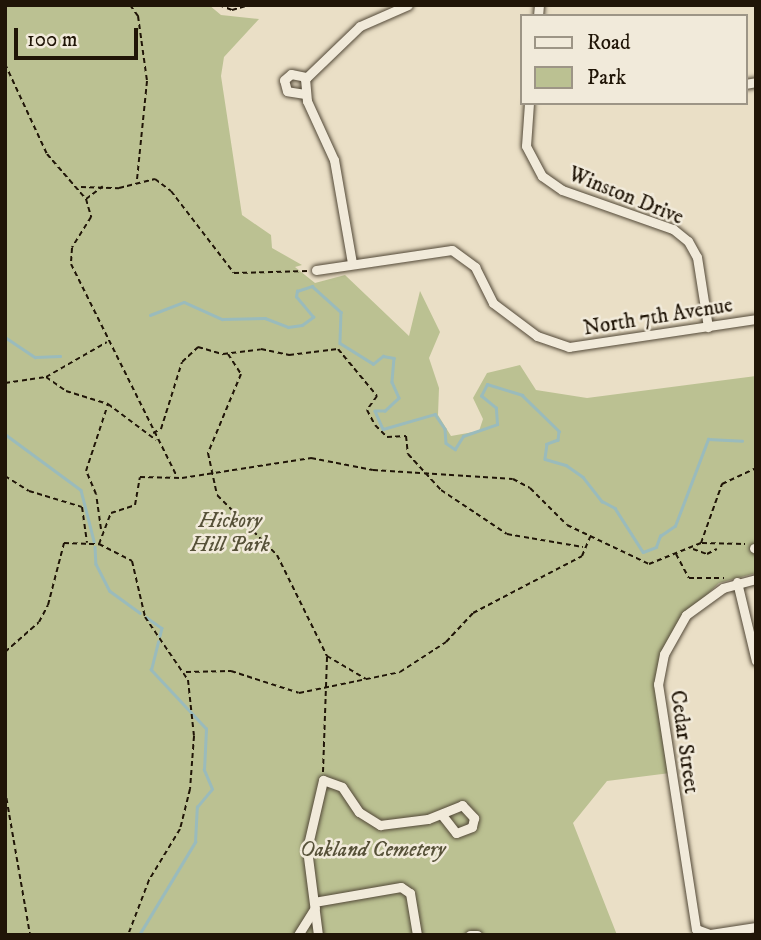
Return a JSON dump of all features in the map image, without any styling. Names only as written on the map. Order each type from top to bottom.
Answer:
[{"type":"street","points":[[352,262],[334,160],[305,94],[307,77],[353,30],[408,5]]},
{"type":"street","points":[[305,94],[287,91],[284,80],[291,74],[307,77]]},
{"type":"street","name":"Winston Drive","points":[[529,105],[526,146],[535,167],[551,184],[673,229],[688,241],[696,257],[708,327]]},
{"type":"street","name":"North 7th Avenue","points":[[316,270],[352,262],[452,250],[474,267],[493,303],[537,336],[569,347],[756,319]]},
{"type":"street","points":[[756,579],[734,583],[756,662]]},
{"type":"street","name":"Cedar Street","points":[[704,934],[694,924],[658,684],[677,627],[697,604],[734,583]]},
{"type":"street","points":[[318,935],[307,849],[323,780],[342,786],[359,812],[380,825],[442,814]]},
{"type":"street","points":[[314,905],[401,887],[410,893],[417,935]]},
{"type":"street","points":[[298,935],[314,905]]},
{"type":"street","points":[[704,934],[756,927]]},
{"type":"street","points":[[470,935],[477,935]]},
{"type":"path","points":[[130,5],[138,16],[147,81],[137,180]]},
{"type":"path","points":[[219,5],[232,10],[250,5]]},
{"type":"path","points":[[5,64],[47,154],[80,187],[86,199],[91,218],[72,248],[71,264],[156,440],[177,476]]},
{"type":"path","points":[[80,187],[119,188],[137,180],[164,184],[234,273],[316,270]]},
{"type":"path","points":[[86,199],[104,186]]},
{"type":"path","points":[[5,383],[46,377],[108,342]]},
{"type":"path","points":[[153,433],[160,429],[182,362],[198,347],[228,353],[338,349],[377,396],[367,410],[375,425],[387,437],[406,436],[408,454],[464,509],[507,534],[583,547]]},
{"type":"path","points":[[228,353],[242,374],[208,453],[210,472],[216,495],[278,555],[327,656],[323,780]]},
{"type":"path","points":[[46,377],[66,391],[108,404],[156,440]]},
{"type":"path","points":[[99,544],[101,530],[96,494],[86,471],[108,404]]},
{"type":"path","points":[[101,530],[111,513],[135,505],[140,477],[210,472],[296,458],[373,470],[424,471],[513,479],[590,537],[641,564],[701,543],[753,547]]},
{"type":"path","points":[[701,543],[722,484],[756,468]]},
{"type":"path","points":[[5,476],[29,491],[82,506],[87,543]]},
{"type":"path","points":[[185,672],[231,671],[299,693],[367,680],[415,665],[473,614],[582,556],[583,547],[590,537]]},
{"type":"path","points":[[5,652],[38,622],[48,605],[64,543],[99,544],[132,561],[145,617],[185,672],[193,723],[190,789],[180,829],[149,880],[128,935]]},
{"type":"path","points":[[692,548],[707,554],[717,549]]},
{"type":"path","points":[[676,553],[689,578],[722,577],[734,583]]},
{"type":"path","points":[[327,656],[367,680]]},
{"type":"path","points":[[5,790],[30,935]]},
{"type":"green space","name":"Hickory Hill Park","points":[[5,5],[209,5],[221,15],[259,19],[224,57],[221,76],[242,215],[271,235],[272,248],[302,265],[295,267],[315,283],[345,275],[409,336],[420,291],[440,332],[429,358],[439,388],[438,415],[451,436],[479,431],[483,419],[473,398],[487,373],[520,365],[536,390],[587,398],[756,376],[756,573],[719,583],[686,615],[660,669],[670,773],[607,781],[573,823],[617,935],[5,935]]},
{"type":"waterway","points":[[150,315],[184,302],[222,319],[265,318],[288,327],[302,325],[313,317],[296,297],[297,291],[312,286],[341,312],[340,343],[373,364],[383,356],[394,358],[392,382],[399,398],[385,411],[375,411],[383,429],[435,414],[445,429],[446,443],[455,449],[463,436],[497,424],[496,408],[481,396],[487,384],[522,395],[559,431],[558,440],[547,444],[545,459],[566,465],[583,477],[602,501],[615,508],[643,552],[656,547],[660,536],[675,526],[708,439],[742,441]]},
{"type":"waterway","points":[[5,337],[35,357],[60,356]]},
{"type":"waterway","points":[[5,434],[81,490],[94,541]]},
{"type":"waterway","points":[[95,547],[96,564],[110,591],[140,613]]},
{"type":"waterway","points":[[146,617],[162,628],[160,636]]},
{"type":"waterway","points":[[139,935],[195,842],[197,807],[212,789],[204,770],[206,729],[151,670],[158,642]]},
{"type":"park label","name":"Oakland Cemetery","points":[[373,850]]}]
